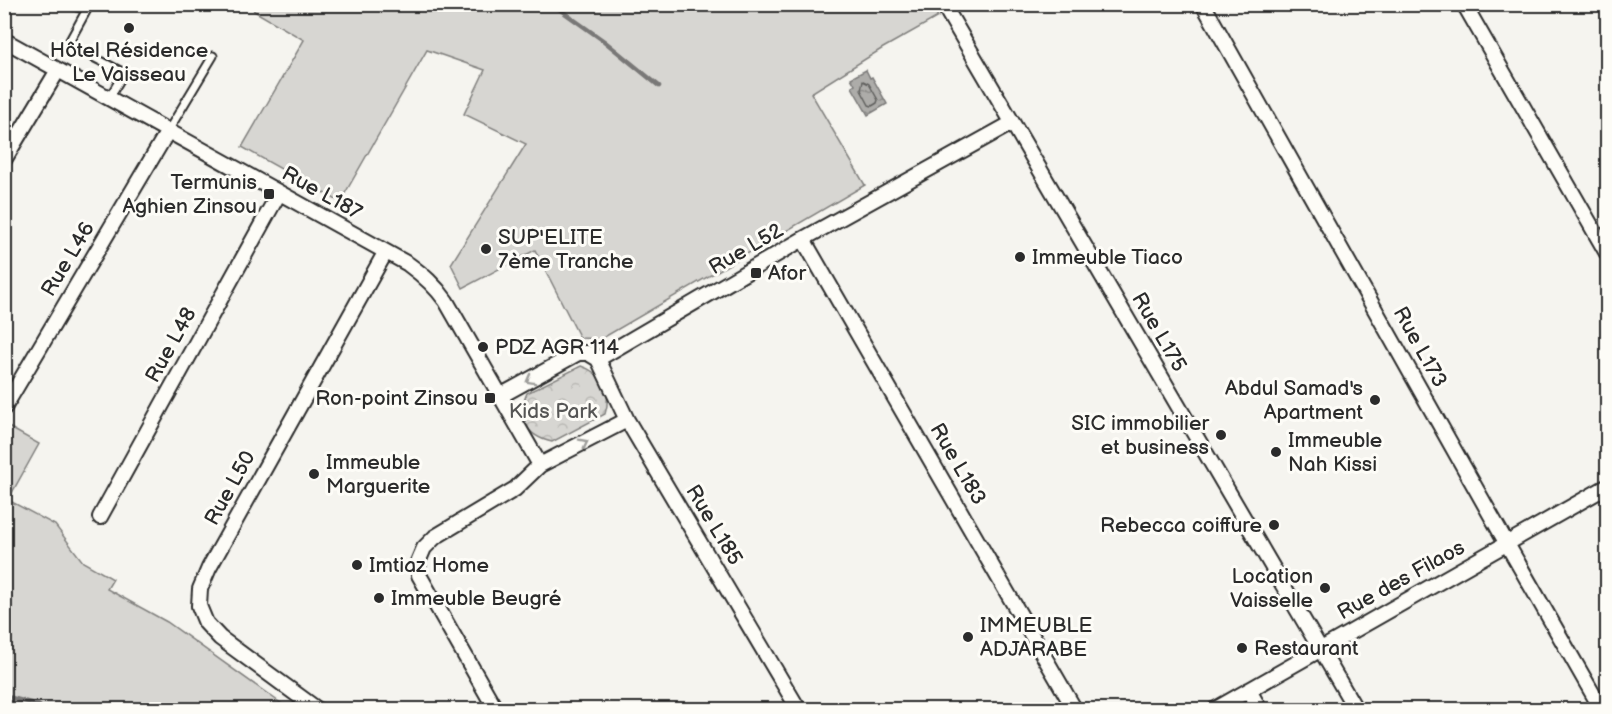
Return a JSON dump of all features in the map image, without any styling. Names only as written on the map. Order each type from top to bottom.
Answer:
[{"type":"street","name":"Rue L175","points":[[943,4],[1356,710]]},
{"type":"street","name":"Rue L173","points":[[1203,4],[1602,710]]},
{"type":"street","points":[[1464,4],[1608,255]]},
{"type":"street","name":"Rue L187","points":[[4,40],[408,264],[436,287],[540,465]]},
{"type":"street","points":[[4,160],[58,70]]},
{"type":"street","name":"Rue L52","points":[[598,359],[803,239],[1012,123]]},
{"type":"street","name":"Rue L46","points":[[4,408],[168,131]]},
{"type":"street","name":"Rue L48","points":[[100,517],[279,193]]},
{"type":"street","name":"Rue L183","points":[[803,239],[1075,710]]},
{"type":"street","name":"Rue L50","points":[[318,710],[220,638],[206,623],[199,606],[200,589],[209,568],[385,253]]},
{"type":"street","points":[[500,396],[578,353],[588,353],[598,359]]},
{"type":"street","name":"Rue L185","points":[[598,359],[627,420],[799,710]]},
{"type":"street","points":[[496,710],[419,575],[418,562],[423,548],[435,537],[515,489],[540,465],[627,420]]},
{"type":"street","name":"Rue des Filaos","points":[[1214,710],[1608,486]]},
{"type":"street","points":[[1249,690],[1260,710]]},
{"type":"lane","points":[[72,4],[82,6],[88,4]]},
{"type":"lane","points":[[88,4],[68,44],[124,73],[109,98]]},
{"type":"lane","points":[[168,131],[213,56]]},
{"type":"green space","points":[[931,4],[938,17],[811,93],[865,185],[601,339],[580,338],[535,250],[463,288],[451,264],[526,144],[464,114],[485,70],[427,50],[340,202],[242,147],[304,40],[254,11],[252,5]]},
{"type":"green space","name":"Kids Park","points":[[581,366],[595,373],[604,384],[607,398],[605,414],[552,442],[536,435],[526,425],[523,418],[527,393]]},
{"type":"green space","points":[[5,425],[39,444],[8,500],[55,525],[83,562],[113,579],[107,589],[167,622],[289,709],[5,709]]},
{"type":"water","points":[[866,70],[887,104],[868,115],[852,87],[855,85],[851,78]]},
{"type":"waterway","points":[[552,4],[604,41],[659,86]]},
{"type":"waterway","points":[[4,696],[38,705],[44,710]]},
{"type":"place","name":"Hôtel Résidence Le Vaisseau","points":[[129,28]]},
{"type":"place","name":"Termunis Aghien Zinsou","points":[[269,194]]},
{"type":"place","name":"SUP'ELITE 7ème Tranche","points":[[486,249]]},
{"type":"place","name":"Immeuble Tiaco","points":[[1020,257]]},
{"type":"place","name":"Afor","points":[[756,273]]},
{"type":"place","name":"PDZ AGR 114","points":[[483,347]]},
{"type":"place","name":"Ron-point Zinsou","points":[[490,398]]},
{"type":"place","name":"Abdul Samad's Apartment","points":[[1375,400]]},
{"type":"place","name":"SIC immobilier et business","points":[[1221,435]]},
{"type":"place","name":"Immeuble Nah Kissi","points":[[1276,452]]},
{"type":"place","name":"Immeuble Marguerite","points":[[314,474]]},
{"type":"place","name":"Rebecca coiffure","points":[[1274,525]]},
{"type":"place","name":"Imtiaz Home","points":[[357,565]]},
{"type":"place","name":"Location Vaisselle","points":[[1325,588]]},
{"type":"place","name":"Immeuble Beugré","points":[[379,598]]},
{"type":"place","name":"IMMEUBLE ADJARABE","points":[[968,637]]},
{"type":"place","name":"Restaurant","points":[[1242,648]]}]
